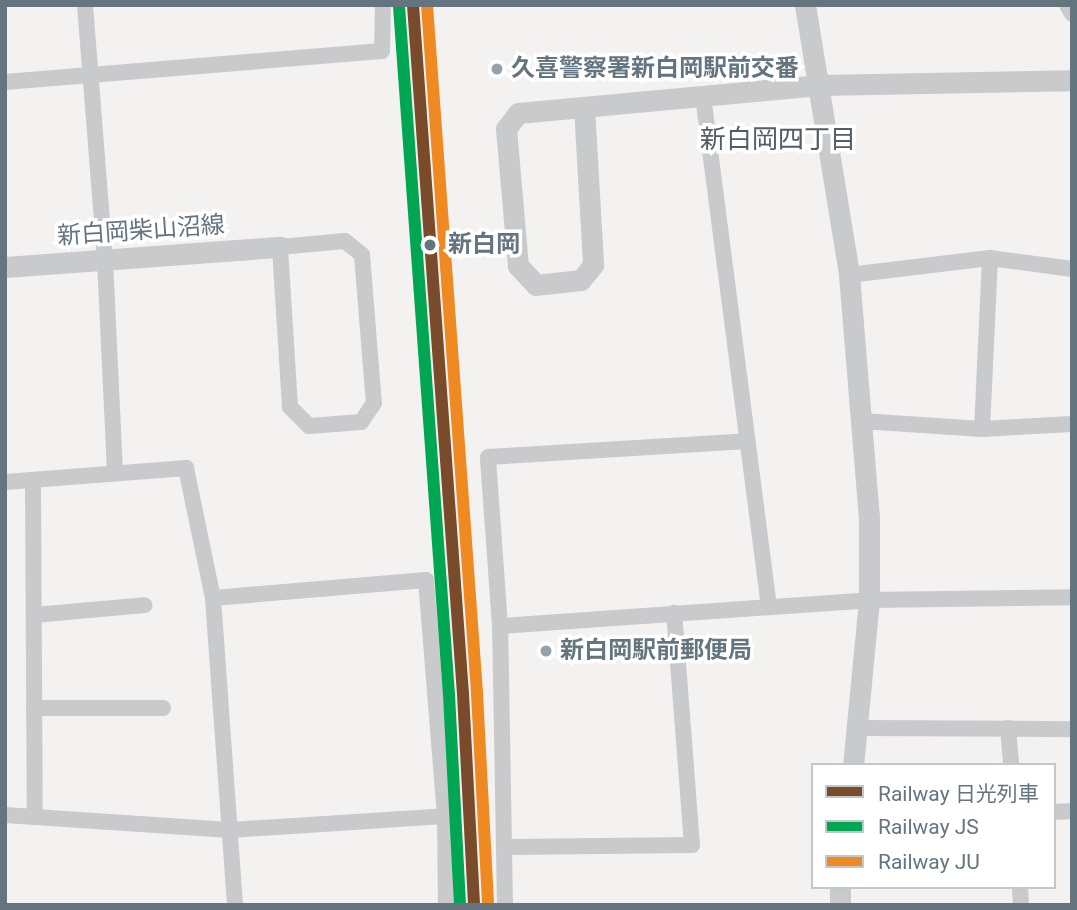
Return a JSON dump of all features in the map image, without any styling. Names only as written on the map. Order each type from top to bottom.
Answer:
[{"type":"street","points":[[85,5],[105,260],[115,472]]},
{"type":"street","points":[[5,82],[382,51],[383,5]]},
{"type":"street","points":[[805,5],[849,275],[869,516],[869,600],[853,763]]},
{"type":"street","points":[[1068,5],[1072,13]]},
{"type":"street","points":[[584,107],[593,265],[581,281],[536,285],[517,266],[506,129],[518,113],[820,85],[1072,80]]},
{"type":"street","points":[[703,96],[769,607]]},
{"type":"street","points":[[345,241],[362,256],[374,403],[361,422],[309,426],[290,407],[280,247],[345,241]]},
{"type":"street","name":"新白岡柴山沼線","points":[[5,267],[280,247]]},
{"type":"street","points":[[849,275],[990,258],[1072,269]]},
{"type":"street","points":[[982,429],[990,258]]},
{"type":"street","points":[[861,421],[982,429],[1072,424]]},
{"type":"street","points":[[505,905],[500,626],[488,457],[748,441]]},
{"type":"street","points":[[5,482],[186,468],[213,598],[235,905]]},
{"type":"street","points":[[33,480],[35,817]]},
{"type":"street","points":[[213,598],[426,580],[445,816],[446,905]]},
{"type":"street","points":[[500,626],[869,600],[1072,597]]},
{"type":"street","points":[[34,615],[145,605]]},
{"type":"street","points":[[505,847],[692,845],[674,613]]},
{"type":"street","points":[[34,708],[163,708]]},
{"type":"street","points":[[857,728],[1072,729]]},
{"type":"street","points":[[1009,728],[1011,763]]},
{"type":"street","points":[[5,815],[230,830],[445,816]]},
{"type":"rail line","name":"日光列車","points":[[413,5],[463,694],[474,905]]},
{"type":"rail line","name":"JU","points":[[427,5],[477,693],[488,904]]},
{"type":"rail line","name":"JS","points":[[399,6],[449,695],[460,905]]},
{"type":"place","name":"久喜警察署新白岡駅前交番","points":[[497,69]]},
{"type":"place","name":"新白岡","points":[[430,245]]},
{"type":"place","name":"新白岡駅前郵便局","points":[[546,651]]},
{"type":"district","name":"新白岡四丁目","points":[[778,140]]}]
